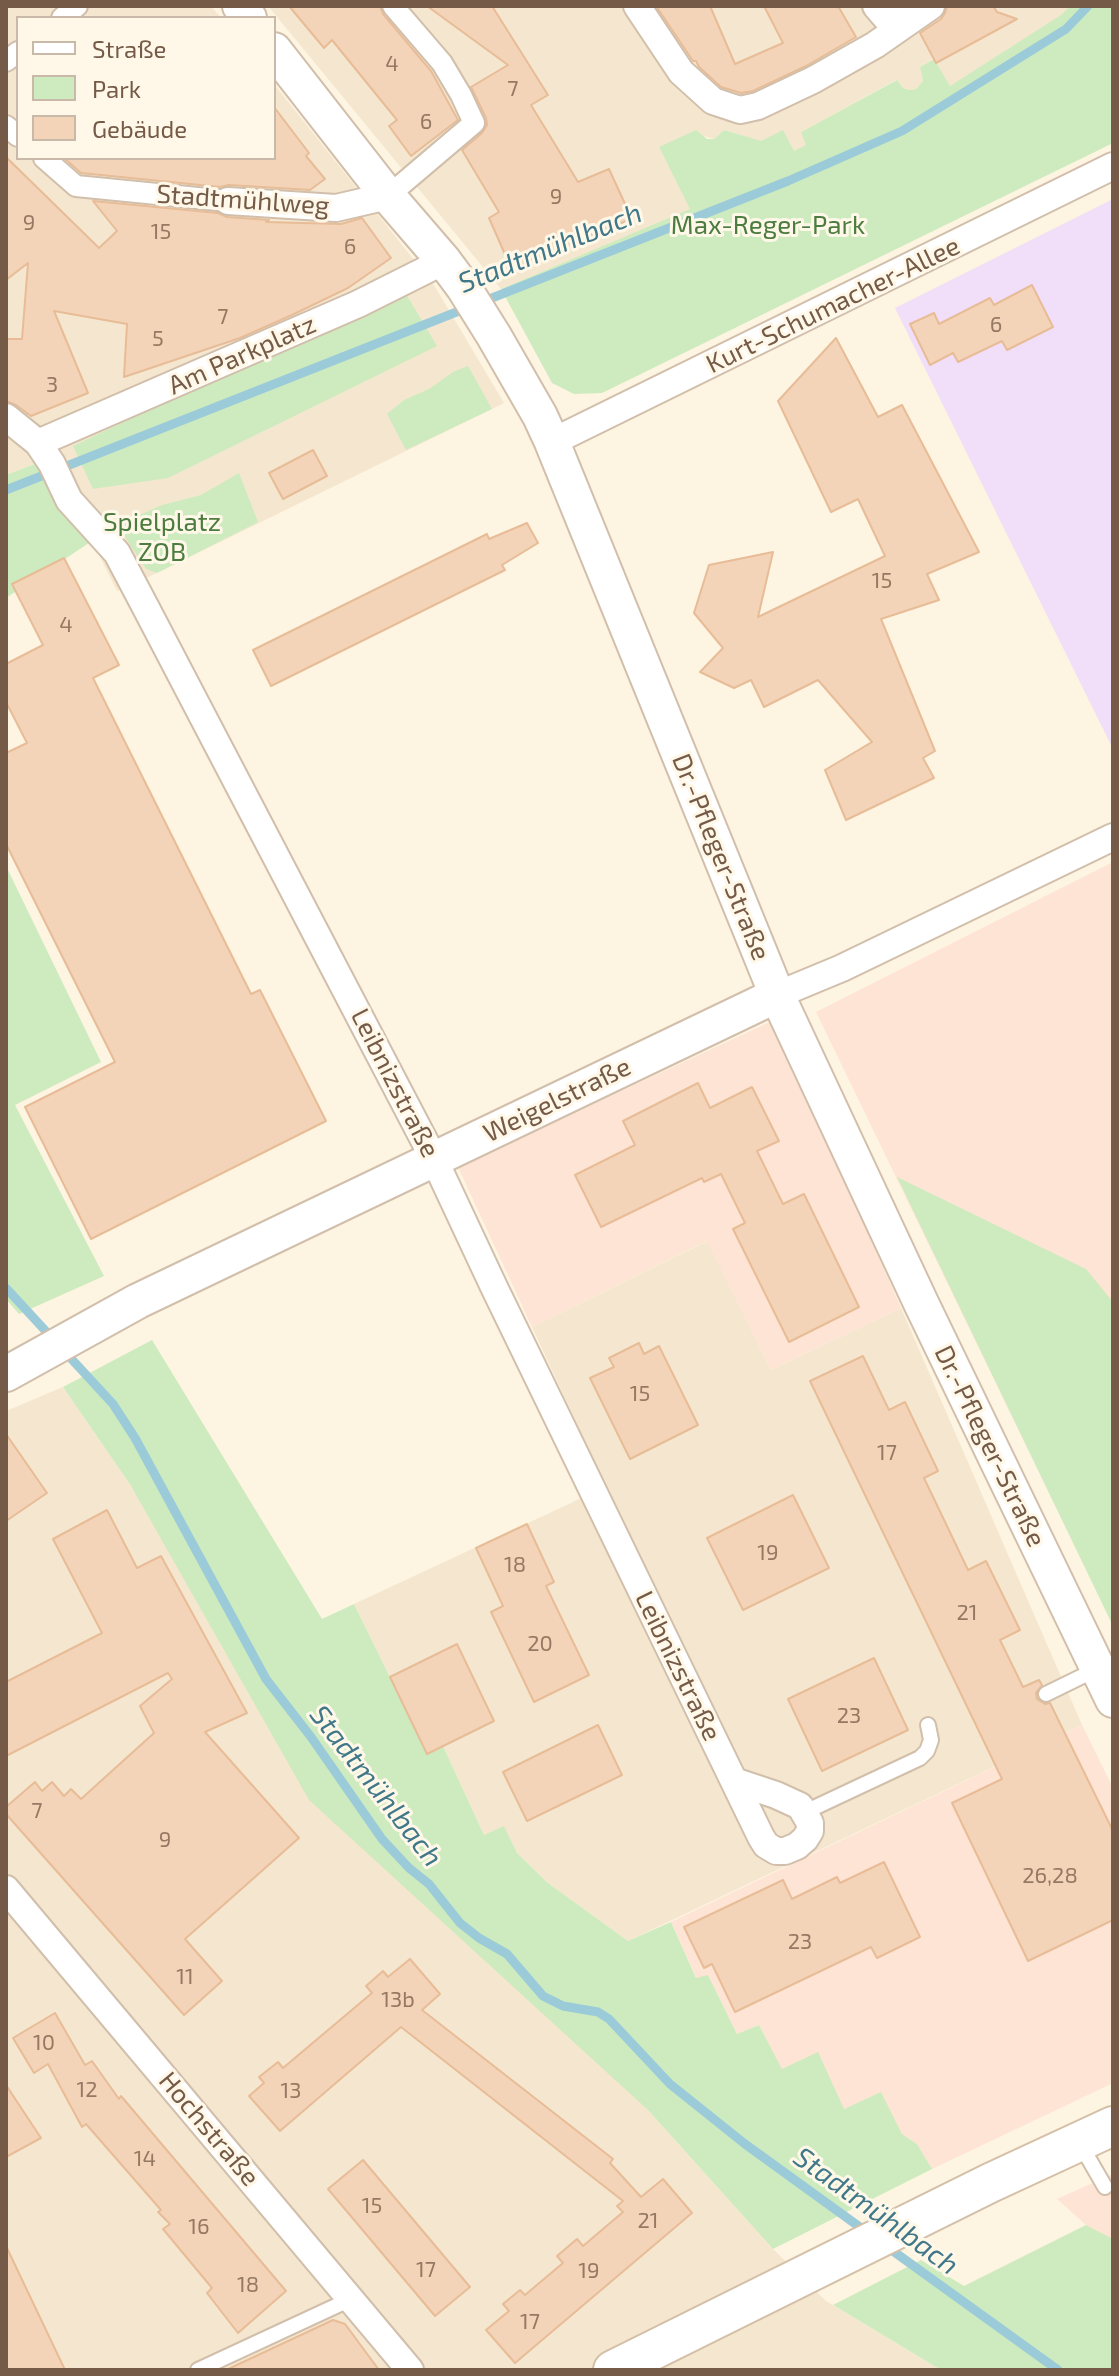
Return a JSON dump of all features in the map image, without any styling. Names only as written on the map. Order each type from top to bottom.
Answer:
[{"type":"main road","points":[[613,2370],[1113,2126]]},
{"type":"street","name":"Stadtmühlweg","points":[[46,160],[76,186],[336,208],[388,196],[474,123],[442,63],[393,6]]},
{"type":"street","points":[[637,6],[681,72],[713,101],[740,110],[758,106],[813,80],[875,45],[923,8]]},
{"type":"street","points":[[876,6],[888,20],[923,8]]},
{"type":"street","name":"Dr.-Pfleger-Straße","points":[[276,53],[388,196],[444,261],[472,301],[552,442],[777,995],[921,1303],[1113,1700]]},
{"type":"street","name":"Kurt-Schumacher-Allee","points":[[552,442],[1113,166]]},
{"type":"street","name":"Am Parkplatz","points":[[45,454],[444,261]]},
{"type":"street","name":"Leibnizstraße","points":[[6,417],[45,454],[69,500],[117,553],[434,1159],[612,1533],[766,1845],[776,1851],[797,1846],[810,1831],[805,1812]]},
{"type":"street","name":"Weigelstraße","points":[[14,1370],[102,1321],[434,1159],[1113,837]]},
{"type":"street","points":[[734,1781],[793,1802],[805,1812]]},
{"type":"street","name":"Hochstraße","points":[[6,1889],[410,2370]]},
{"type":"lane","points":[[1046,1694],[1098,1669]]},
{"type":"lane","points":[[805,1812],[920,1758],[931,1740],[928,1725]]},
{"type":"lane","points":[[1079,2142],[1105,2187]]},
{"type":"lane","points":[[198,2370],[351,2299]]},
{"type":"shaded area","points":[[6,6],[211,6],[219,16],[16,16],[16,160],[276,160],[276,87],[434,285],[504,403],[117,591],[92,541],[40,462],[6,475]]},
{"type":"shaded area","points":[[268,6],[1070,6],[1062,15],[949,87],[933,59],[920,67],[923,81],[916,89],[903,88],[896,80],[801,132],[807,145],[794,152],[724,130],[714,139],[700,135],[659,147],[691,209],[501,289]]},
{"type":"shaded area","points":[[1113,199],[1113,749],[895,308]]},
{"type":"shaded area","points":[[1113,862],[1113,1625],[816,1012]]},
{"type":"shaded area","points":[[774,1020],[901,1308],[771,1370],[707,1241],[532,1327],[458,1167]]},
{"type":"shaded area","points":[[708,1241],[771,1370],[901,1308],[1082,1725],[628,1941],[548,1883],[517,1853],[504,1827],[484,1835],[443,1746],[427,1754],[354,1604],[605,1485],[532,1327]]},
{"type":"shaded area","points":[[63,1387],[131,1486],[648,2110],[773,2249],[826,2301],[941,2370],[6,2370],[6,1411]]},
{"type":"shaded area","points":[[1082,1725],[1113,1788],[1113,2083],[932,2169],[917,2144],[902,2134],[881,2093],[844,2109],[782,2070],[759,2025],[737,2034],[708,1975],[697,1979],[671,1922]]},
{"type":"shaded area","points":[[1113,2174],[1113,2240],[1086,2225],[1057,2199]]},
{"type":"green space","name":"Max-Reger-Park","points":[[1070,6],[1113,6],[1113,143],[602,393],[574,394],[552,383],[501,289],[690,209],[659,147],[696,130],[707,139],[714,139],[724,130],[761,141],[783,130],[794,151],[806,145],[801,132],[897,80],[903,88],[916,89],[923,81],[920,67],[934,59],[950,86],[1061,15]]},
{"type":"green space","points":[[403,289],[437,346],[168,478],[93,489],[73,446]]},
{"type":"green space","points":[[468,366],[492,409],[406,450],[387,414],[404,400]]},
{"type":"green space","points":[[40,462],[92,541],[6,598],[6,475]]},
{"type":"green space","name":"Spielplatz ZOB","points":[[239,473],[258,522],[157,573],[146,569],[117,525],[162,505],[201,495]]},
{"type":"green space","points":[[6,866],[101,1062],[15,1105],[104,1276],[19,1314],[6,1299]]},
{"type":"green space","points":[[897,1177],[1086,1269],[1113,1302],[1113,1626]]},
{"type":"green space","points":[[152,1340],[322,1619],[354,1604],[427,1753],[443,1746],[484,1835],[504,1826],[517,1853],[548,1883],[628,1941],[671,1922],[696,1978],[708,1975],[737,2034],[759,2025],[782,2069],[818,2052],[844,2109],[881,2092],[902,2134],[917,2144],[932,2169],[773,2249],[648,2110],[309,1800],[131,1486],[63,1387]]},
{"type":"green space","points":[[1086,2225],[1113,2239],[1113,2370],[941,2370],[833,2305],[921,2260],[964,2286]]},
{"type":"building","points":[[289,6],[380,6],[383,14],[431,71],[458,120],[411,156],[389,126],[397,120],[332,40],[324,48]]},
{"type":"building","points":[[427,6],[492,6],[548,95],[531,105],[578,182],[609,169],[632,219],[511,268],[489,218],[499,212],[462,150],[487,125],[471,87],[508,65]]},
{"type":"building","points":[[656,6],[710,6],[735,64],[783,43],[764,6],[838,6],[856,37],[806,66],[753,91],[741,93],[721,87],[693,61]]},
{"type":"building","points":[[947,6],[993,6],[997,12],[1017,19],[936,63],[920,33],[941,19]]},
{"type":"building","points":[[276,110],[325,179],[310,190],[220,187],[81,173],[66,160],[276,160]]},
{"type":"building","points":[[6,157],[99,248],[117,231],[93,201],[269,220],[266,222],[341,224],[362,218],[391,258],[348,288],[292,315],[240,338],[124,377],[127,324],[54,311],[88,393],[31,416],[6,401],[6,339],[22,339],[28,263],[6,280]]},
{"type":"building","points":[[1032,285],[1053,327],[1007,350],[1002,341],[958,362],[953,353],[930,365],[910,324],[934,313],[939,324],[990,298],[994,305]]},
{"type":"building","points":[[836,338],[878,417],[902,405],[979,552],[927,574],[939,600],[881,619],[935,751],[923,758],[934,778],[846,820],[825,770],[872,742],[818,680],[764,707],[751,680],[734,688],[700,672],[723,648],[694,613],[709,565],[773,552],[758,617],[885,556],[858,499],[831,512],[778,401]]},
{"type":"building","points":[[313,450],[327,476],[283,499],[269,473]]},
{"type":"building","points":[[527,523],[538,543],[502,565],[505,570],[271,686],[253,650],[487,534],[489,539]]},
{"type":"building","points":[[64,558],[119,665],[93,678],[251,994],[260,990],[326,1121],[91,1239],[25,1107],[115,1062],[6,844],[6,753],[27,743],[6,702],[6,664],[43,645],[12,584]]},
{"type":"building","points":[[698,1083],[710,1108],[752,1087],[779,1141],[757,1151],[783,1204],[804,1194],[859,1307],[789,1342],[733,1229],[745,1223],[721,1174],[704,1182],[702,1178],[601,1227],[575,1175],[635,1145],[623,1121]]},
{"type":"building","points":[[639,1343],[644,1354],[659,1346],[698,1425],[630,1459],[590,1378],[614,1367],[609,1358]]},
{"type":"building","points":[[863,1356],[889,1410],[905,1402],[938,1471],[924,1478],[968,1570],[986,1561],[1020,1630],[1000,1640],[1023,1687],[1039,1680],[1042,1685],[1036,1693],[1037,1699],[1045,1704],[1050,1703],[1113,1831],[1113,1920],[1028,1961],[952,1803],[1002,1779],[810,1381]]},
{"type":"building","points":[[6,1434],[47,1493],[6,1521]]},
{"type":"building","points":[[793,1495],[829,1568],[743,1610],[707,1538]]},
{"type":"building","points":[[107,1510],[137,1568],[161,1556],[247,1713],[205,1732],[299,1838],[185,1939],[222,1981],[184,2015],[6,1814],[6,1807],[35,1782],[42,1791],[52,1782],[64,1796],[71,1789],[81,1799],[154,1733],[140,1706],[172,1679],[168,1673],[6,1756],[6,1682],[102,1633],[53,1539]]},
{"type":"building","points":[[527,1524],[554,1582],[546,1586],[589,1675],[534,1702],[491,1612],[503,1606],[476,1548]]},
{"type":"building","points":[[457,1644],[494,1721],[427,1754],[390,1677]]},
{"type":"building","points":[[874,1658],[908,1730],[822,1771],[788,1699]]},
{"type":"building","points":[[598,1725],[622,1775],[527,1821],[503,1772]]},
{"type":"building","points":[[884,1862],[920,1937],[877,1958],[871,1947],[735,2012],[712,1964],[704,1968],[684,1927],[783,1880],[792,1899],[837,1877],[840,1883]]},
{"type":"building","points":[[410,1959],[440,1994],[422,2010],[613,2159],[610,2163],[641,2197],[663,2179],[692,2213],[515,2363],[486,2330],[509,2311],[503,2304],[520,2290],[525,2295],[563,2263],[557,2256],[577,2239],[583,2246],[623,2212],[617,2206],[623,2201],[401,2027],[280,2131],[249,2096],[264,2083],[259,2077],[278,2062],[283,2068],[372,1993],[366,1986],[383,1971],[388,1977]]},
{"type":"building","points":[[55,2013],[85,2065],[92,2061],[119,2099],[121,2096],[286,2291],[238,2333],[207,2293],[212,2288],[163,2229],[170,2224],[158,2212],[161,2210],[86,2124],[82,2127],[48,2064],[34,2073],[13,2038]]},
{"type":"building","points":[[6,2085],[41,2138],[6,2157]]},
{"type":"building","points":[[363,2160],[470,2287],[435,2316],[328,2189]]},
{"type":"building","points":[[6,2246],[65,2370],[6,2370]]},
{"type":"building","points":[[333,2320],[345,2324],[379,2370],[226,2370]]},
{"type":"waterway","name":"Stadtmühlbach","points":[[6,490],[788,181],[902,131],[1066,29],[1088,6]]},
{"type":"waterway","name":"Stadtmühlbach","points":[[6,1288],[113,1404],[135,1438],[266,1679],[382,1839],[429,1884],[460,1923],[507,1954],[543,1996],[563,2006],[598,2012],[609,2019],[670,2084],[745,2144],[868,2233]]},
{"type":"waterway","name":"Stadtmühlbach","points":[[886,2246],[1058,2370]]}]
